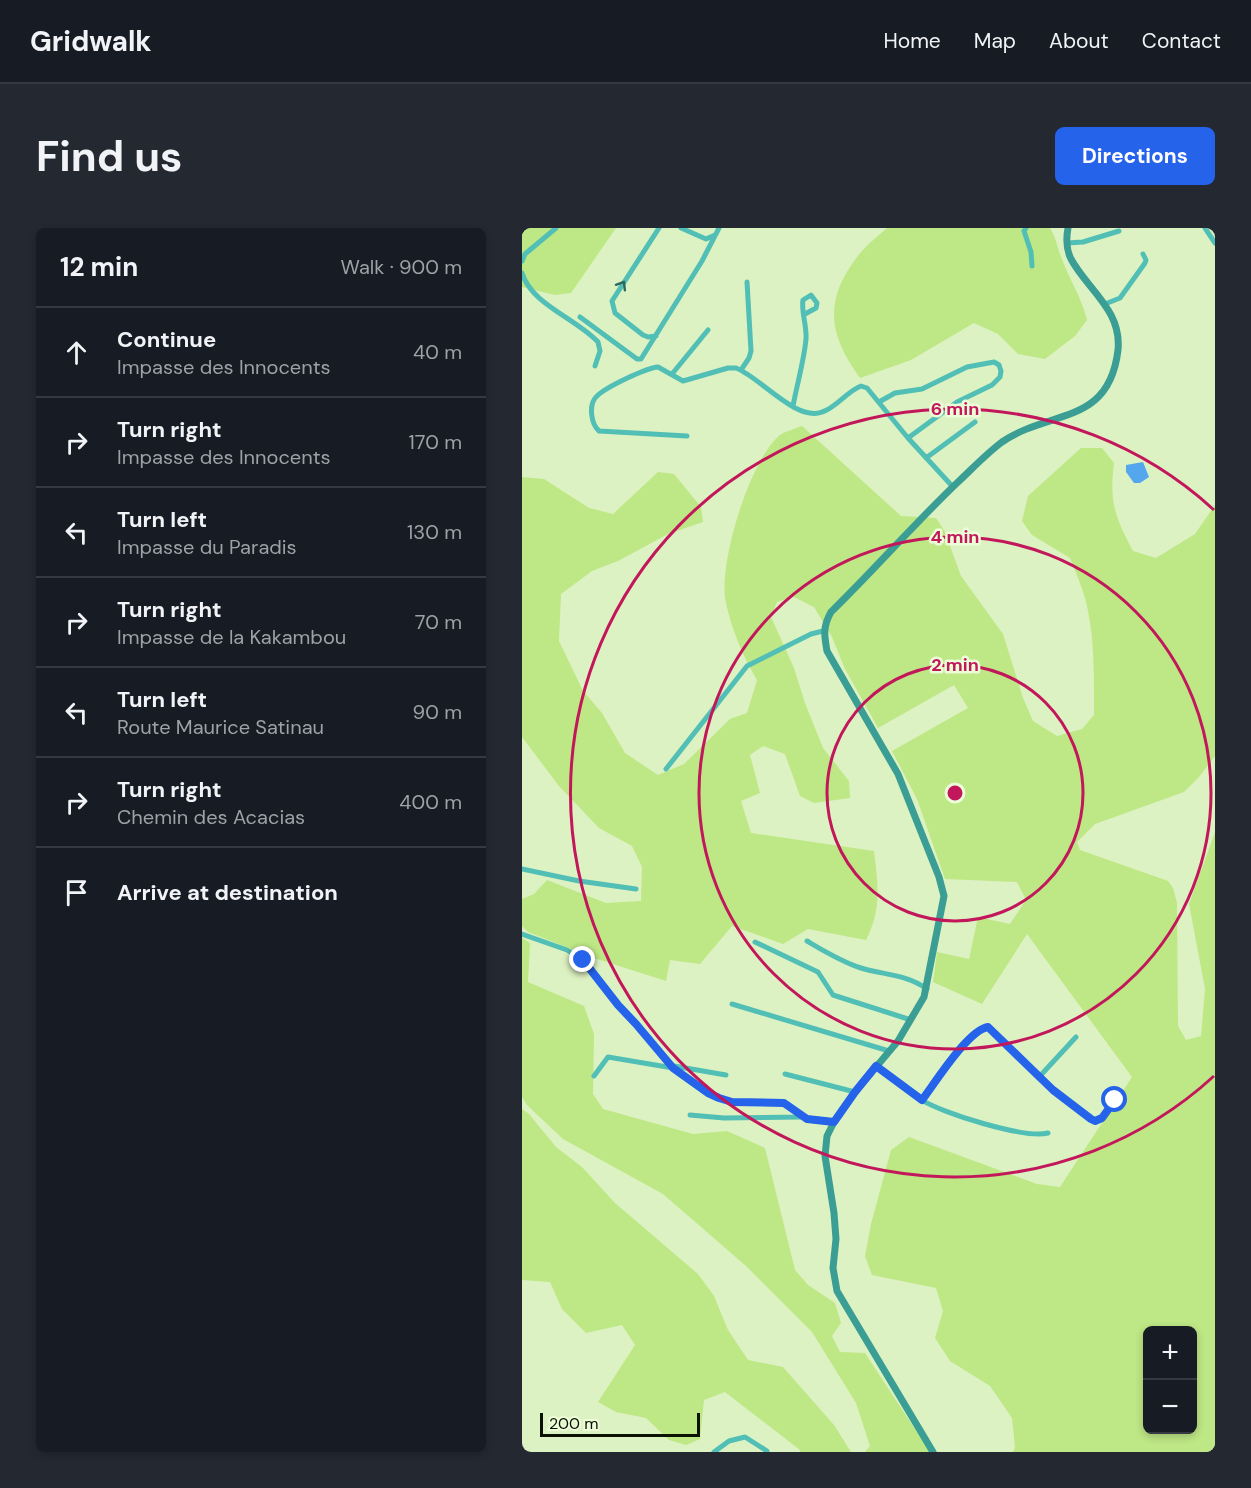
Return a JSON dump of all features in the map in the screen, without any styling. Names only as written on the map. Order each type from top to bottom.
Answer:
[{"type":"main road","points":[[933,1452],[837,1291],[833,1268],[835,1230],[825,1156],[827,1136],[834,1122],[855,1092],[898,1041],[927,989],[944,896],[939,877],[898,774],[827,651],[824,631],[825,623],[831,612],[902,538],[1004,441],[1084,409],[1096,400],[1111,375],[1118,346],[1116,330],[1105,304],[1072,260],[1067,243],[1068,228]]},
{"type":"street","points":[[522,261],[525,254],[556,228]]},
{"type":"street","points":[[656,336],[643,335],[615,313],[612,302],[659,228]]},
{"type":"street","points":[[681,228],[708,239],[718,231]]},
{"type":"street","points":[[1026,228],[1024,231],[1031,252],[1032,266]]},
{"type":"street","points":[[1205,228],[1215,243]]},
{"type":"street","points":[[580,317],[639,360],[656,336],[718,231]]},
{"type":"street","points":[[1067,243],[1083,242],[1119,231]]},
{"type":"street","points":[[1105,304],[1120,298],[1146,260],[1143,254]]},
{"type":"street","points":[[522,273],[538,296],[598,342],[600,351],[594,366]]},
{"type":"street","points":[[741,370],[751,351],[747,282]]},
{"type":"street","points":[[793,406],[806,338],[804,314]]},
{"type":"street","points":[[672,374],[708,330]]},
{"type":"street","points":[[879,402],[895,393],[922,389],[967,367],[994,362],[999,365],[1001,371],[999,377],[992,385],[957,402],[908,438]]},
{"type":"street","points":[[687,436],[599,431],[592,422],[592,410],[597,396],[624,380],[654,367],[686,381],[728,368],[741,370],[793,406],[807,412],[821,413],[861,386],[867,388],[953,488]]},
{"type":"street","points":[[926,458],[975,422]]},
{"type":"street","points":[[666,769],[747,666],[811,634],[824,631]]},
{"type":"street","points":[[522,869],[579,881],[636,889]]},
{"type":"street","points":[[522,934],[567,950],[583,960],[618,1005],[673,1067],[688,1079],[719,1098],[732,1102],[784,1103],[803,1117]]},
{"type":"street","points":[[807,941],[852,965],[906,977],[927,989]]},
{"type":"street","points":[[756,942],[818,972],[833,995],[911,1020]]},
{"type":"street","points":[[732,1004],[889,1051]]},
{"type":"street","points":[[922,1100],[968,1041],[981,1028],[992,1029],[1068,1103],[1095,1121],[1102,1118],[1115,1100]]},
{"type":"street","points":[[1040,1076],[1076,1037]]},
{"type":"street","points":[[594,1076],[608,1057],[726,1075]]},
{"type":"street","points":[[876,1066],[922,1100],[965,1117],[1029,1134],[1048,1133]]},
{"type":"street","points":[[785,1074],[855,1092]]},
{"type":"street","points":[[690,1115],[724,1118],[803,1117],[834,1122]]},
{"type":"street","points":[[714,1452],[729,1441],[745,1437],[767,1451]]},
{"type":"green space","points":[[522,228],[616,228],[571,293],[555,295],[522,287]]},
{"type":"green space","points":[[887,228],[1050,228],[1087,320],[1075,336],[1045,359],[1018,354],[998,334],[974,323],[911,360],[860,378],[836,333],[835,304],[846,273],[867,245]]},
{"type":"green space","points":[[802,426],[901,516],[936,518],[945,532],[961,576],[1003,634],[1023,698],[1033,721],[1057,736],[1082,729],[1094,715],[1091,626],[1085,598],[1070,558],[1032,535],[1022,521],[1028,496],[1081,448],[1102,448],[1114,463],[1113,499],[1127,539],[1133,551],[1156,558],[1195,534],[1215,505],[1215,756],[1184,792],[1095,824],[1077,842],[1080,850],[1168,881],[1173,888],[1177,903],[1178,1026],[1186,1040],[1201,1036],[1205,989],[1189,904],[1215,832],[1215,1452],[1013,1452],[1015,1447],[1012,1418],[990,1386],[950,1361],[935,1338],[943,1311],[936,1288],[872,1275],[865,1256],[891,1150],[909,1137],[1037,1184],[1060,1187],[1132,1077],[1027,934],[982,1004],[933,982],[937,952],[969,959],[978,917],[1010,924],[1026,900],[1017,882],[945,879],[917,799],[892,751],[968,708],[954,685],[878,728],[845,669],[832,637],[814,607],[794,597],[777,602],[771,617],[794,668],[823,748],[849,781],[850,798],[814,803],[800,796],[785,754],[763,746],[750,755],[760,793],[741,801],[751,833],[874,851],[877,907],[866,940],[808,929],[783,944],[732,926],[700,964],[670,960],[666,981],[594,958],[528,932],[522,926],[522,899],[534,894],[547,880],[606,903],[641,901],[642,867],[632,846],[599,828],[559,786],[522,737],[522,477],[544,479],[589,508],[613,514],[658,472],[674,474],[701,507],[703,522],[668,534],[618,561],[592,571],[561,594],[559,641],[583,691],[602,713],[625,753],[658,775],[684,764],[730,719],[747,713],[757,680],[738,643],[728,613],[725,586],[726,565],[738,514],[747,489],[769,448],[780,435]]},
{"type":"green space","points":[[522,938],[530,943],[528,982],[584,1006],[594,1034],[593,1094],[603,1109],[693,1134],[727,1131],[765,1148],[795,1270],[808,1285],[835,1303],[841,1323],[832,1336],[840,1352],[865,1353],[930,1452],[865,1452],[870,1446],[856,1403],[812,1332],[746,1266],[663,1194],[563,1139],[527,1105],[522,1097]]},
{"type":"green space","points":[[522,1109],[529,1114],[556,1147],[582,1167],[615,1203],[698,1274],[714,1296],[728,1330],[748,1360],[783,1367],[834,1425],[851,1452],[800,1452],[725,1392],[704,1400],[700,1439],[686,1445],[669,1440],[646,1418],[616,1412],[598,1402],[635,1345],[622,1325],[586,1333],[562,1309],[550,1282],[522,1280]]},
{"type":"water","points":[[1143,462],[1149,477],[1140,483],[1134,483],[1126,472],[1126,465]]},
{"type":"route","points":[[583,960],[618,1005],[673,1068],[708,1093],[724,1101],[778,1101],[790,1106],[807,1119],[834,1122],[876,1066],[922,1100],[977,1031],[988,1027],[1053,1090],[1091,1119],[1095,1121],[1102,1118],[1115,1100]]}]
